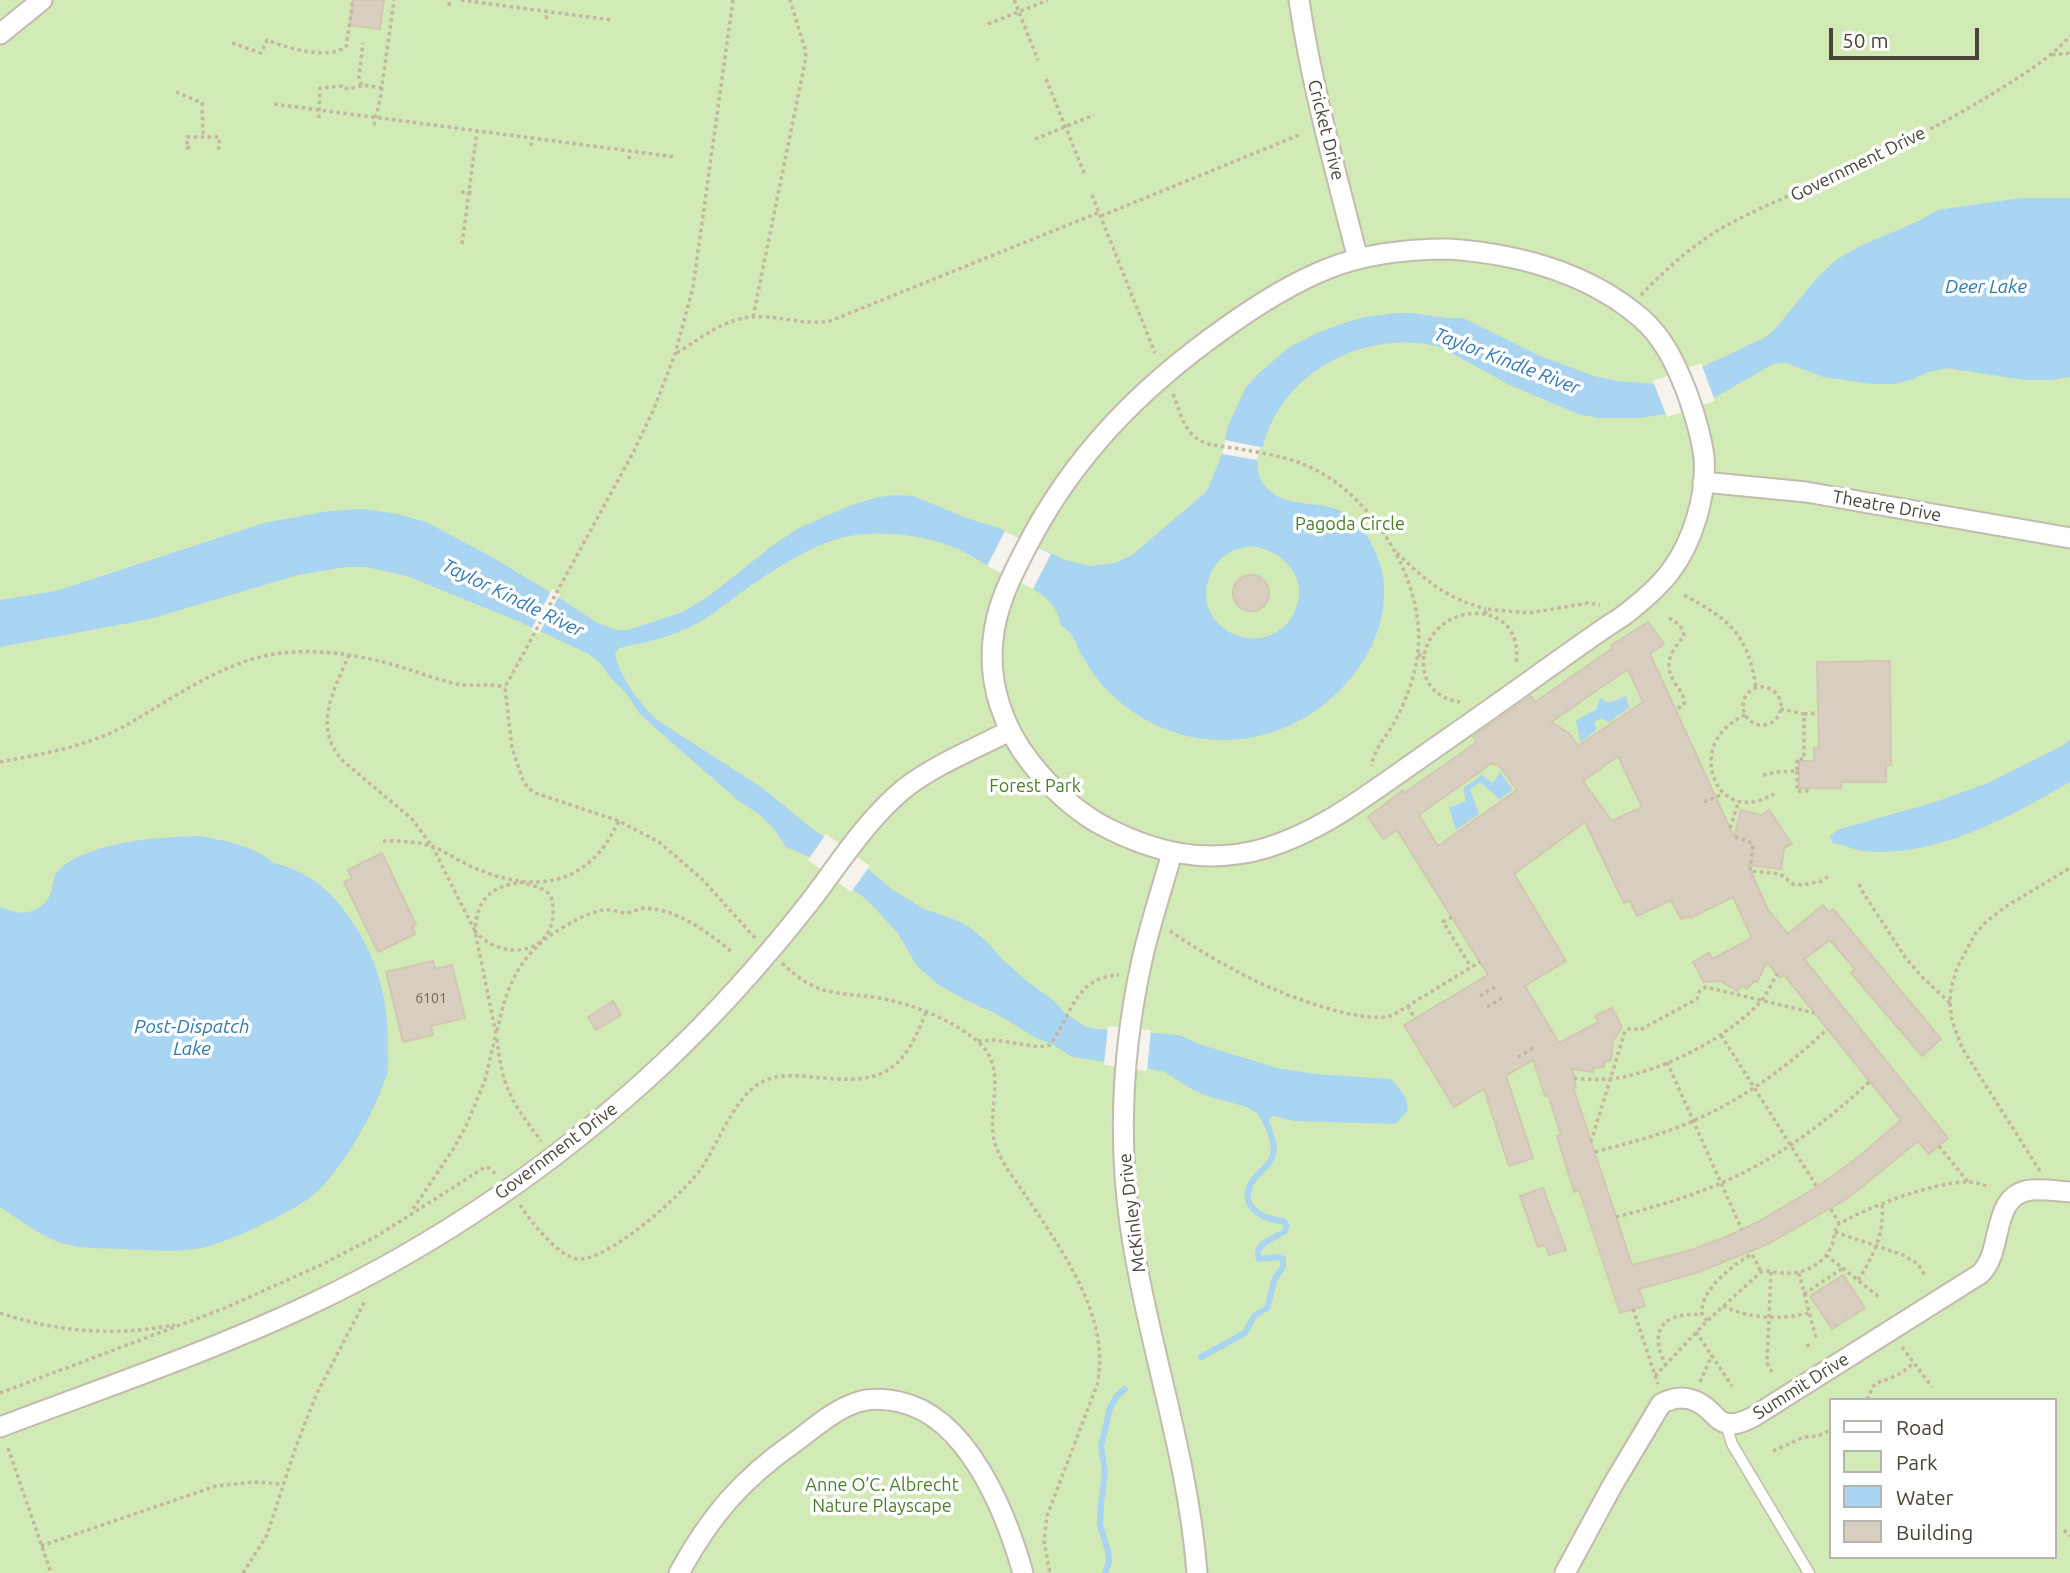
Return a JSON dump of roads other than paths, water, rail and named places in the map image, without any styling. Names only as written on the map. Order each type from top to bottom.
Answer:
[{"type":"street","points":[[0,34],[42,0]]},
{"type":"street","name":"Cricket Drive","points":[[1299,0],[1318,99],[1359,259]]},
{"type":"street","points":[[1449,249],[1502,255],[1535,262],[1586,282],[1620,302],[1659,337],[1675,364],[1695,417],[1704,456],[1703,482],[1696,519],[1686,545],[1670,572],[1656,588],[1623,616],[1379,787],[1320,825],[1266,848],[1239,854],[1196,856],[1140,844],[1119,835],[1064,800],[1042,778],[1009,731],[997,696],[992,660],[995,622],[1011,578],[1054,498],[1090,450],[1135,401],[1204,343],[1278,293],[1327,269],[1359,259],[1400,251],[1449,249]]},
{"type":"street","name":"Theatre Drive","points":[[1703,482],[1806,492],[2070,538]]},
{"type":"street","name":"Government Drive","points":[[0,1427],[227,1340],[307,1306],[386,1265],[477,1209],[576,1140],[666,1062],[762,960],[850,848],[886,805],[906,787],[932,770],[1009,731]]},
{"type":"street","name":"McKinley Drive","points":[[1172,853],[1143,956],[1131,1024],[1124,1126],[1130,1222],[1139,1275],[1179,1450],[1194,1531],[1197,1573]]},
{"type":"street","name":"Summit Drive","points":[[1726,1424],[1735,1424],[1753,1417],[1980,1274],[1992,1259],[2001,1216],[2015,1195],[2029,1191],[2070,1192]]},
{"type":"street","points":[[1565,1573],[1612,1486],[1661,1404],[1671,1398],[1685,1397],[1696,1400],[1726,1424]]},
{"type":"street","points":[[679,1573],[709,1524],[742,1484],[826,1419],[859,1401],[874,1399],[890,1400],[921,1409],[936,1418],[962,1444],[974,1460],[994,1500],[1023,1573]]},
{"type":"lane","points":[[1726,1424],[1732,1444],[1809,1573]]},
{"type":"water","points":[[2021,198],[2070,198],[2070,377],[2024,380],[1947,368],[1895,384],[1872,384],[1823,377],[1787,363],[1773,364],[1714,398],[1666,414],[1640,418],[1599,418],[1578,414],[1510,385],[1440,347],[1412,343],[1384,344],[1356,351],[1330,362],[1307,377],[1288,397],[1273,420],[1263,447],[1259,447],[1257,465],[1260,476],[1265,486],[1277,496],[1336,509],[1357,523],[1370,540],[1380,564],[1384,603],[1374,641],[1353,675],[1340,690],[1313,712],[1284,728],[1253,737],[1221,740],[1189,736],[1158,726],[1129,709],[1103,686],[1072,635],[1061,626],[1058,615],[1047,599],[1030,587],[957,549],[907,535],[862,534],[824,543],[751,585],[698,623],[664,637],[617,650],[615,655],[626,682],[657,720],[761,787],[893,890],[924,909],[968,926],[1028,982],[1086,1027],[1179,1035],[1199,1044],[1277,1068],[1315,1074],[1391,1079],[1405,1096],[1408,1110],[1396,1124],[1295,1121],[1272,1116],[1269,1120],[1269,1132],[1258,1114],[1247,1107],[1207,1096],[1165,1072],[1072,1057],[995,1013],[965,1000],[936,983],[917,966],[897,932],[867,900],[810,857],[786,847],[774,829],[759,814],[740,802],[653,726],[639,713],[627,694],[600,663],[589,654],[520,622],[407,576],[366,567],[346,567],[298,575],[150,619],[0,647],[0,600],[56,591],[264,523],[329,511],[364,509],[426,522],[492,557],[596,622],[616,630],[628,630],[683,612],[709,596],[773,545],[799,528],[849,506],[879,497],[913,496],[999,528],[1065,560],[1091,566],[1115,563],[1132,555],[1205,493],[1222,454],[1228,426],[1246,387],[1288,348],[1317,333],[1364,317],[1397,313],[1463,318],[1540,356],[1594,376],[1654,384],[1702,367],[1764,338],[1836,260],[1937,210]],"holes":[[[1251,546],[1275,554],[1292,569],[1297,579],[1298,602],[1293,615],[1277,632],[1245,638],[1224,629],[1216,621],[1207,605],[1207,586],[1213,569],[1229,553]]]},
{"type":"water","points":[[1626,696],[1629,708],[1609,722],[1601,718],[1595,722],[1596,731],[1580,742],[1576,720],[1596,710],[1600,698],[1609,703]]},
{"type":"water","points":[[2070,740],[2070,782],[2000,820],[1951,840],[1900,851],[1868,852],[1832,843],[1830,835],[1840,829],[1938,801],[1988,783]]},
{"type":"water","points":[[1500,772],[1513,790],[1499,799],[1481,782],[1470,789],[1479,814],[1456,830],[1449,808],[1466,801],[1463,788],[1482,775],[1493,783]]},
{"type":"water","name":"Post-Dispatch Lake","points":[[200,836],[250,849],[273,863],[301,873],[324,889],[343,909],[367,948],[385,1005],[388,1071],[381,1091],[345,1158],[322,1187],[301,1204],[242,1234],[191,1250],[93,1248],[55,1241],[0,1207],[0,907],[13,912],[38,909],[48,899],[58,871],[72,860],[92,851],[138,840]]},
{"type":"waterway","points":[[1201,1357],[1245,1333],[1255,1315],[1267,1308],[1274,1282],[1283,1268],[1283,1259],[1259,1259],[1258,1254],[1262,1245],[1285,1231],[1287,1226],[1283,1221],[1266,1217],[1253,1209],[1248,1196],[1254,1179],[1272,1158],[1274,1149],[1268,1126]]},
{"type":"waterway","points":[[1105,1573],[1109,1562],[1100,1525],[1105,1471],[1101,1446],[1110,1408],[1116,1397],[1125,1389]]},
{"type":"water label","name":"Deer Lake","points":[[1986,287]]},
{"type":"water label","name":"Taylor Kindle River","points":[[1507,361]]},
{"type":"water label","name":"Taylor Kindle River","points":[[513,598]]},
{"type":"park label","name":"Pagoda Circle","points":[[1350,524]]},
{"type":"park label","name":"Forest Park","points":[[1035,786]]},
{"type":"park label","name":"Anne O’C. Albrecht Nature Playscape","points":[[882,1495]]}]
